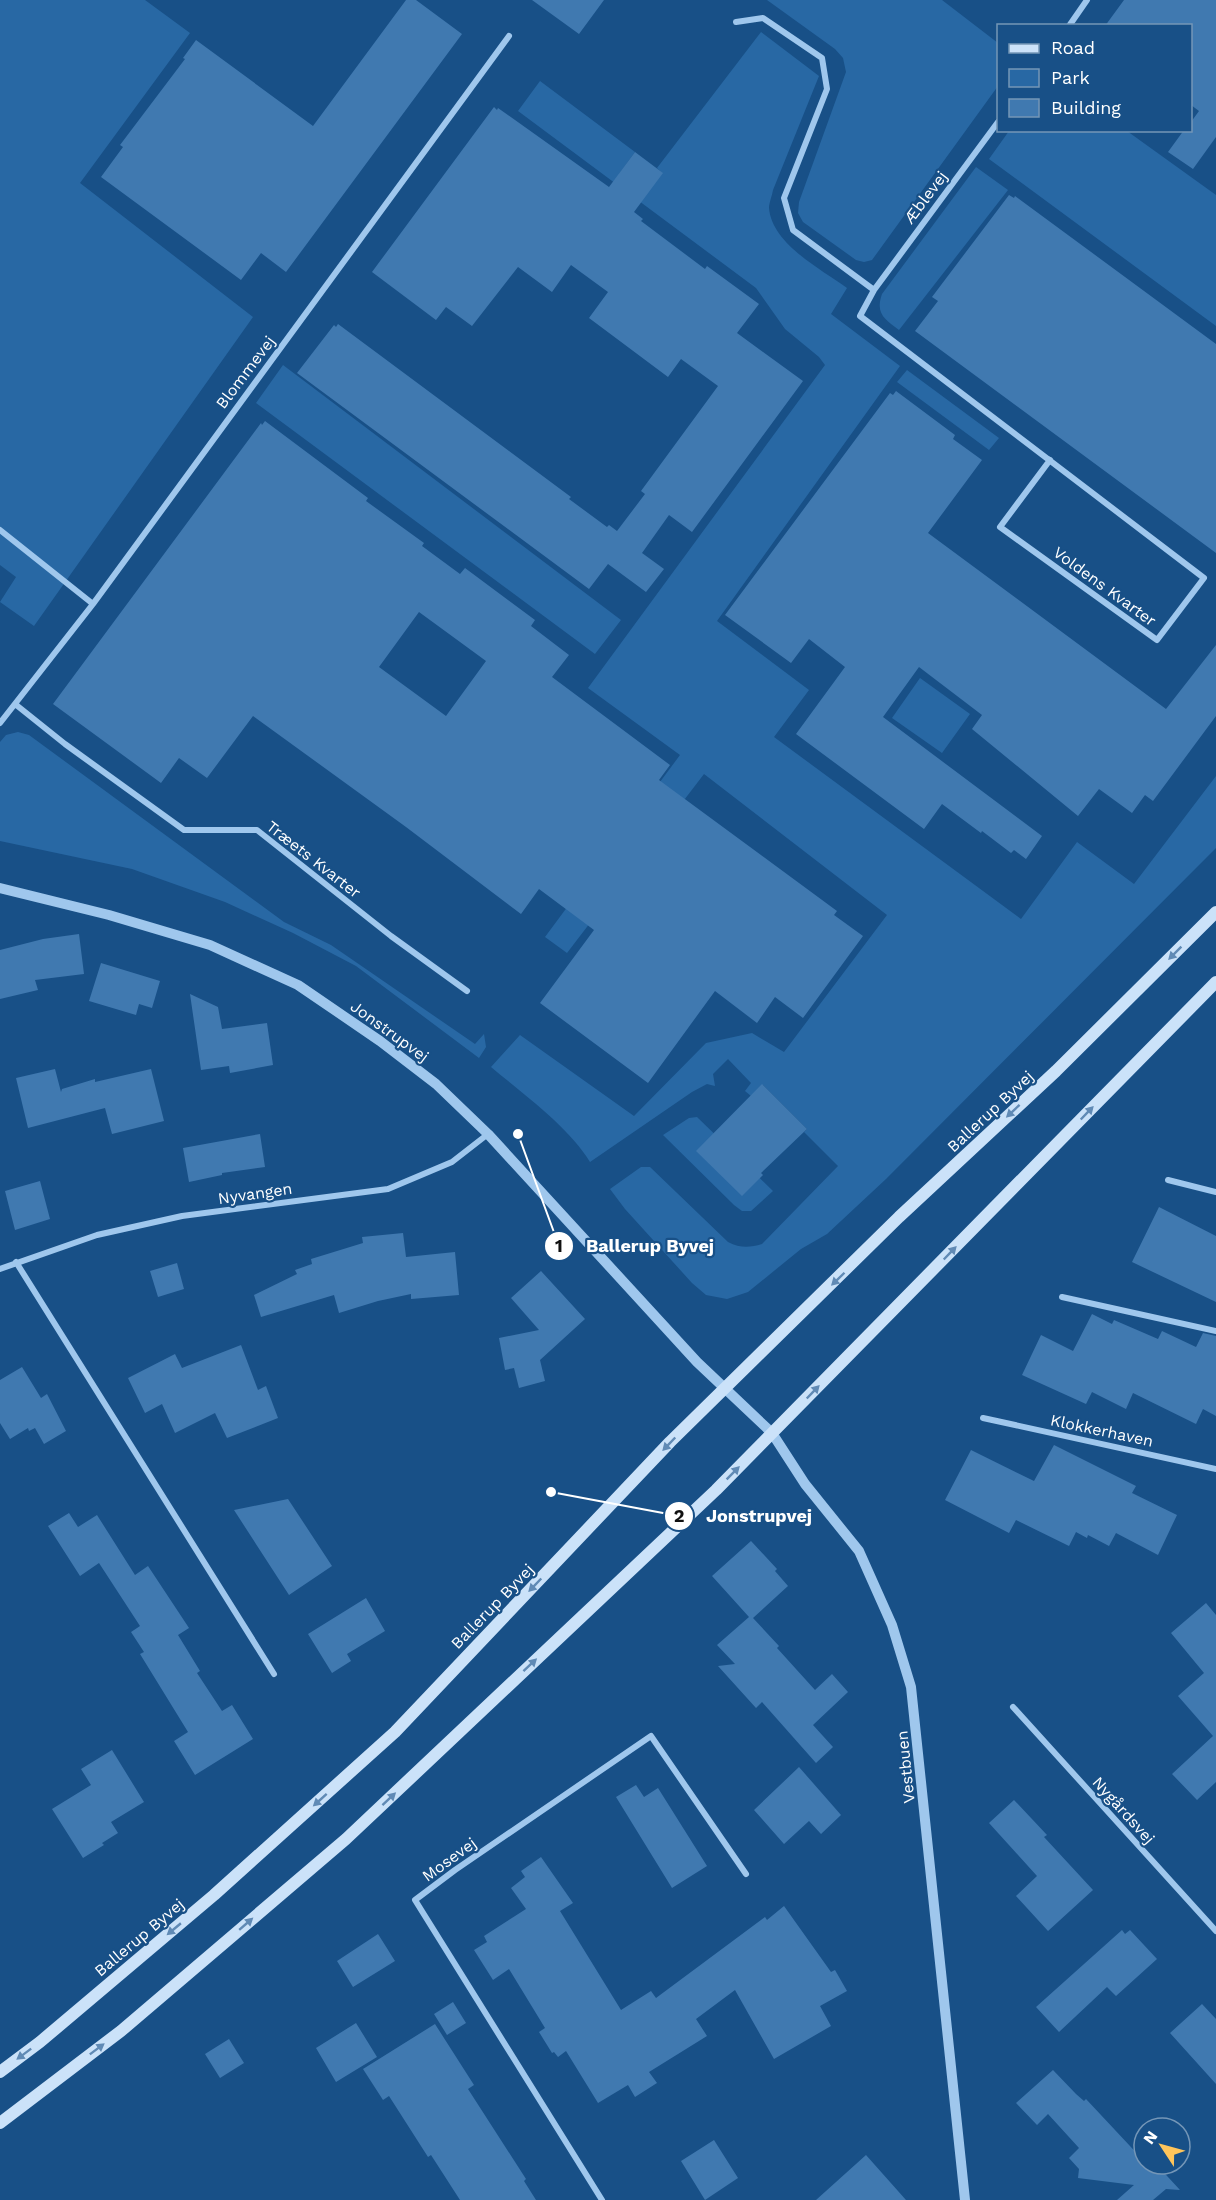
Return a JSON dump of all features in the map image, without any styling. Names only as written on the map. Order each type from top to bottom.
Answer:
[{"type":"main road","name":"Ballerup Byvej","points":[[0,2072],[40,2042],[214,1895],[394,1732],[670,1442],[899,1217],[1056,1071],[1216,912]]},
{"type":"main road","points":[[0,2122],[121,2031],[346,1839],[716,1490],[1216,982]]},
{"type":"street","points":[[1070,24],[1087,0]]},
{"type":"street","points":[[736,21],[763,18],[822,58],[827,89],[784,198],[793,230],[874,290]]},
{"type":"street","name":"Blommevej","points":[[0,723],[93,603],[509,36]]},
{"type":"street","name":"Æblevej","points":[[874,290],[997,125]]},
{"type":"street","name":"Voldens Kvarter","points":[[874,290],[860,316],[1050,460],[1204,578],[1157,640],[1000,527],[1050,460]]},
{"type":"street","points":[[0,530],[93,603]]},
{"type":"street","name":"Træets Kvarter","points":[[15,704],[65,744],[184,830],[257,830],[384,931],[467,991]]},
{"type":"street","name":"Jonstrupvej","points":[[0,888],[109,915],[210,945],[298,985],[399,1055],[436,1084],[488,1134],[689,1354],[726,1388]]},
{"type":"street","name":"Nyvangen","points":[[0,1269],[97,1235],[182,1216],[388,1189],[452,1162],[488,1134]]},
{"type":"street","points":[[1168,1180],[1216,1192]]},
{"type":"street","points":[[16,1262],[274,1674]]},
{"type":"street","points":[[1062,1297],[1216,1331]]},
{"type":"street","name":"Vestbuen","points":[[726,1388],[772,1433],[805,1484],[859,1551],[892,1625],[911,1687],[965,2200]]},
{"type":"street","name":"Klokkerhaven","points":[[983,1418],[1216,1468]]},
{"type":"street","name":"Nygårdsvej","points":[[1013,1707],[1216,1931]]},
{"type":"street","name":"Mosevej","points":[[602,2200],[415,1900],[455,1870],[651,1736],[746,1875]]},
{"type":"green space","points":[[0,0],[145,0],[190,33],[80,183],[253,317],[34,626],[0,602],[16,577],[0,565]]},
{"type":"green space","points":[[767,0],[942,0],[997,42],[997,87],[872,260],[864,262],[856,260],[803,222],[798,213],[799,202],[846,72],[843,58],[835,49]]},
{"type":"green space","points":[[761,32],[819,76],[773,190],[769,208],[772,221],[788,244],[799,254],[847,288],[831,314],[900,366],[717,621],[809,690],[774,737],[1021,919],[1077,842],[1134,884],[1216,776],[1216,848],[886,1179],[827,1234],[801,1249],[748,1292],[727,1299],[706,1295],[692,1283],[625,1209],[610,1189],[641,1167],[650,1167],[728,1242],[745,1247],[762,1244],[838,1166],[804,1132],[807,1129],[763,1085],[751,1096],[745,1091],[751,1083],[728,1059],[713,1074],[715,1086],[707,1084],[692,1092],[590,1162],[558,1124],[491,1067],[520,1035],[634,1116],[706,1043],[752,1033],[784,1052],[887,915],[704,774],[567,953],[545,937],[680,755],[588,688],[825,365],[819,357],[785,329],[756,288],[518,111],[540,81],[635,152],[619,174],[662,173],[657,168]]},
{"type":"green space","points":[[1008,132],[1128,132],[1216,195],[1216,326],[989,159]]},
{"type":"green space","points":[[976,167],[1008,190],[899,330],[886,319],[881,311],[882,294]]},
{"type":"green space","points":[[283,365],[621,620],[595,654],[256,403]]},
{"type":"green space","points":[[907,370],[999,438],[989,450],[897,382]]},
{"type":"green space","points":[[920,678],[970,714],[942,753],[892,718]]},
{"type":"green space","points":[[18,732],[29,735],[284,922],[331,945],[475,1044],[484,1034],[486,1047],[479,1058],[356,966],[293,933],[225,902],[132,869],[0,841],[0,742],[6,735]]},
{"type":"green space","points":[[697,1117],[773,1191],[751,1211],[742,1211],[734,1205],[663,1135],[689,1118]]},
{"type":"building","points":[[406,0],[416,0],[462,34],[286,272],[261,253],[241,280],[101,177],[123,147],[120,145],[185,59],[183,58],[196,40],[313,126]]},
{"type":"building","points":[[532,0],[604,0],[579,34]]},
{"type":"building","points":[[1124,0],[1216,0],[1216,137],[1193,169],[1168,152],[1183,132],[1192,132],[1192,121],[1199,111],[1192,106],[1192,24],[1106,24]]},
{"type":"building","points":[[494,107],[609,187],[635,152],[663,173],[634,212],[643,219],[641,221],[705,269],[707,266],[759,304],[737,333],[803,381],[692,532],[669,515],[642,553],[664,569],[646,592],[608,564],[589,589],[297,373],[334,325],[336,327],[338,324],[571,497],[569,499],[607,527],[609,525],[617,531],[645,494],[641,491],[718,386],[681,359],[668,377],[589,318],[608,292],[571,265],[552,292],[518,267],[472,326],[446,307],[436,320],[372,272]]},
{"type":"building","points":[[1009,195],[1014,198],[1015,196],[1216,344],[1216,553],[915,331],[938,301],[932,297]]},
{"type":"building","points":[[896,391],[955,435],[953,439],[982,460],[928,533],[1166,709],[1216,645],[1216,716],[1153,801],[1145,795],[1132,813],[1099,789],[1078,816],[972,729],[982,715],[919,667],[883,717],[1042,836],[1026,859],[1014,850],[1011,853],[942,804],[924,829],[796,734],[845,667],[809,639],[791,663],[725,615],[890,393],[893,395]]},
{"type":"building","points":[[265,421],[368,498],[366,501],[424,543],[422,546],[460,574],[465,568],[535,620],[531,626],[569,655],[552,677],[670,765],[659,780],[837,911],[834,915],[863,936],[803,1018],[775,997],[757,1023],[715,991],[648,1083],[540,1003],[594,930],[539,889],[521,914],[253,716],[207,778],[179,758],[161,783],[53,704],[261,423],[262,425]],"holes":[[[419,612],[486,661],[446,716],[379,667]]]},
{"type":"building","points":[[79,934],[84,974],[35,980],[38,990],[0,999],[0,950],[43,939]]},
{"type":"building","points":[[101,963],[160,981],[152,1008],[139,1004],[136,1015],[89,1001]]},
{"type":"building","points":[[190,994],[218,1007],[222,1029],[267,1023],[273,1065],[230,1073],[229,1066],[201,1070]]},
{"type":"building","points":[[55,1069],[61,1092],[62,1089],[95,1079],[95,1082],[151,1069],[164,1121],[112,1134],[105,1108],[28,1128],[16,1078]]},
{"type":"building","points":[[762,1084],[807,1129],[761,1173],[763,1175],[742,1196],[696,1151]]},
{"type":"building","points":[[260,1134],[265,1167],[222,1173],[222,1175],[189,1182],[183,1148]]},
{"type":"building","points":[[40,1181],[50,1219],[15,1230],[5,1191]]},
{"type":"building","points":[[1159,1207],[1216,1236],[1216,1302],[1132,1262]]},
{"type":"building","points":[[403,1233],[406,1257],[455,1252],[459,1295],[411,1299],[411,1294],[339,1313],[334,1295],[261,1317],[254,1295],[297,1274],[295,1270],[312,1264],[311,1259],[363,1243],[362,1237]]},
{"type":"building","points":[[177,1263],[184,1289],[158,1297],[150,1271]]},
{"type":"building","points":[[541,1271],[585,1319],[540,1360],[545,1381],[519,1388],[514,1368],[505,1370],[499,1338],[539,1330],[511,1298]]},
{"type":"building","points":[[1092,1314],[1112,1324],[1114,1320],[1158,1339],[1162,1331],[1196,1347],[1203,1333],[1216,1336],[1216,1416],[1203,1409],[1196,1424],[1133,1393],[1126,1409],[1092,1392],[1086,1404],[1022,1375],[1041,1335],[1073,1351]]},
{"type":"building","points":[[241,1345],[258,1390],[266,1386],[278,1418],[227,1438],[215,1413],[175,1433],[162,1404],[145,1413],[128,1378],[175,1354],[182,1368]]},
{"type":"building","points":[[22,1367],[41,1398],[47,1394],[66,1431],[44,1444],[35,1428],[29,1431],[28,1428],[10,1439],[0,1423],[0,1380]]},
{"type":"building","points":[[1054,1445],[1136,1486],[1132,1493],[1177,1515],[1158,1555],[1116,1533],[1109,1546],[1088,1535],[1087,1538],[1076,1532],[1069,1546],[1016,1520],[1009,1533],[945,1500],[971,1450],[1034,1481]]},
{"type":"building","points":[[288,1499],[332,1566],[289,1595],[234,1510]]},
{"type":"building","points":[[69,1513],[78,1527],[97,1515],[135,1575],[148,1566],[189,1628],[178,1635],[200,1671],[197,1673],[222,1711],[232,1705],[253,1739],[195,1775],[174,1741],[188,1732],[140,1654],[144,1652],[131,1632],[140,1626],[99,1563],[80,1576],[48,1526]]},
{"type":"building","points":[[751,1541],[777,1569],[775,1571],[788,1586],[753,1618],[815,1690],[832,1674],[848,1692],[813,1725],[833,1747],[816,1763],[762,1702],[756,1708],[718,1666],[735,1664],[717,1645],[749,1617],[712,1576]]},
{"type":"building","points":[[366,1598],[385,1631],[347,1654],[351,1661],[332,1673],[308,1634]]},
{"type":"building","points":[[1206,1603],[1216,1615],[1216,1782],[1197,1800],[1172,1774],[1213,1736],[1178,1696],[1204,1673],[1171,1633]]},
{"type":"building","points":[[112,1750],[144,1802],[111,1822],[118,1833],[83,1858],[52,1809],[91,1785],[81,1769]]},
{"type":"building","points":[[799,1767],[841,1815],[821,1834],[809,1821],[784,1844],[754,1810]]},
{"type":"building","points":[[636,1785],[644,1797],[658,1788],[707,1866],[672,1888],[616,1797]]},
{"type":"building","points":[[1014,1800],[1047,1835],[1044,1837],[1093,1890],[1048,1931],[1016,1896],[1037,1876],[989,1823]]},
{"type":"building","points":[[541,1857],[573,1903],[560,1911],[621,2010],[651,1991],[656,1998],[765,1917],[767,1920],[784,1906],[831,1972],[835,1970],[847,1991],[820,2006],[831,2026],[774,2059],[735,1990],[696,2019],[707,2036],[649,2072],[657,2083],[635,2097],[628,2085],[598,2103],[566,2051],[558,2057],[554,2052],[552,2053],[539,2032],[545,2028],[509,1969],[493,1980],[474,1950],[487,1942],[484,1936],[526,1909],[511,1888],[525,1877],[521,1871]]},
{"type":"building","points":[[1122,1930],[1125,1934],[1130,1930],[1157,1959],[1116,1996],[1107,1987],[1059,2032],[1036,2007]]},
{"type":"building","points":[[378,1934],[395,1961],[353,1987],[337,1961]]},
{"type":"building","points":[[453,2002],[466,2023],[447,2035],[434,2014]]},
{"type":"building","points":[[1202,2004],[1216,2019],[1216,2084],[1170,2033]]},
{"type":"building","points":[[356,2023],[377,2057],[336,2082],[316,2048]]},
{"type":"building","points":[[435,2024],[474,2085],[468,2089],[526,2179],[524,2181],[536,2200],[460,2200],[431,2155],[428,2157],[389,2096],[383,2100],[363,2069]]},
{"type":"building","points":[[229,2039],[244,2063],[220,2078],[205,2054]]},
{"type":"building","points":[[1053,2070],[1076,2094],[1084,2101],[1086,2099],[1132,2148],[1132,2176],[1167,2176],[1180,2190],[1166,2189],[1153,2200],[1117,2200],[1134,2185],[1078,2178],[1079,2169],[1069,2158],[1079,2148],[1048,2114],[1037,2125],[1016,2103]]},
{"type":"building","points":[[714,2140],[738,2178],[705,2200],[681,2161]]},
{"type":"building","points":[[866,2155],[906,2200],[816,2200]]},
{"type":"place","name":"Ballerup Byvej","points":[[518,1134]]},
{"type":"place","name":"Jonstrupvej","points":[[551,1492]]}]
